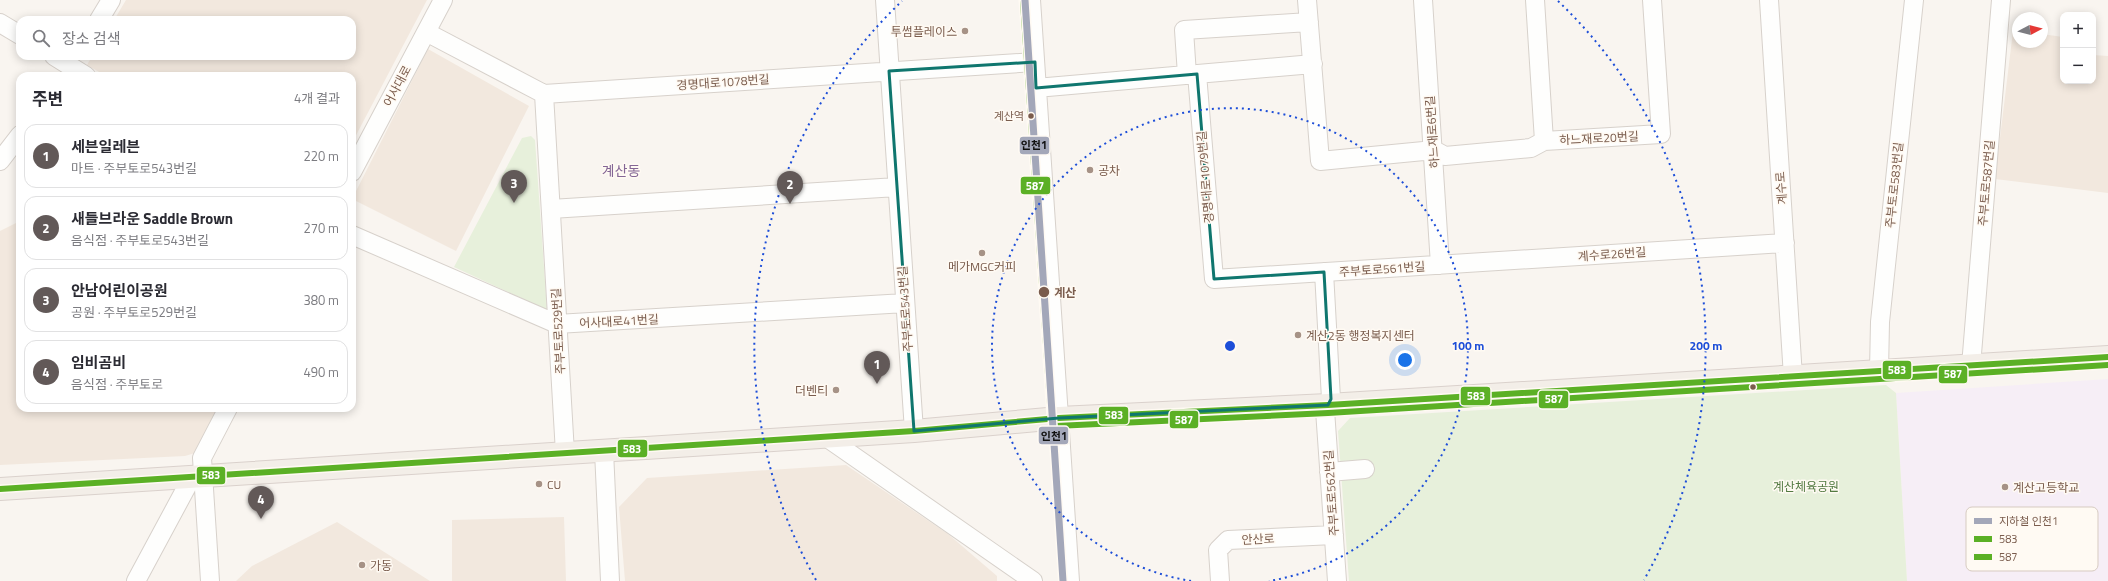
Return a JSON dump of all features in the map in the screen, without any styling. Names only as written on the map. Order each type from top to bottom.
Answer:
[{"type":"main road","points":[[0,489],[826,437],[1059,418],[1328,405],[2108,357]]},
{"type":"street","points":[[101,16],[111,0]]},
{"type":"street","name":"어사대로","points":[[356,164],[443,0]]},
{"type":"street","name":"주부토로543번길","points":[[885,0],[914,431]]},
{"type":"street","points":[[1031,0],[1070,581]]},
{"type":"street","points":[[1307,0],[1320,161],[1434,150],[1445,156],[1531,148],[1544,141]]},
{"type":"street","name":"하느재로6번길","points":[[1423,0],[1434,150],[1440,265]]},
{"type":"street","name":"하느재로20번길","points":[[1535,0],[1544,141],[1661,134],[1652,0]]},
{"type":"street","name":"계수로","points":[[1769,0],[1793,377]]},
{"type":"street","name":"주부토로583번길","points":[[1879,371],[1880,322],[1914,0]]},
{"type":"street","name":"주부토로587번길","points":[[1971,366],[2001,0]]},
{"type":"street","name":"경명대로1079번길","points":[[1214,280],[1192,75],[1184,30],[1309,22]]},
{"type":"street","points":[[0,23],[16,33]]},
{"type":"street","points":[[426,32],[544,94]]},
{"type":"street","points":[[60,60],[75,69]]},
{"type":"street","name":"경명대로1078번길","points":[[544,94],[1035,62]]},
{"type":"street","points":[[1036,88],[1313,64]]},
{"type":"street","name":"주부토로529번길","points":[[544,94],[565,453]]},
{"type":"street","points":[[0,162],[16,140]]},
{"type":"street","points":[[550,209],[897,187]]},
{"type":"street","name":"어사대로41번길","points":[[356,237],[557,324],[905,303]]},
{"type":"street","name":"계수로26번길","points":[[1440,265],[1785,243]]},
{"type":"street","name":"주부토로561번길","points":[[1214,280],[1440,265]]},
{"type":"street","name":"주부토로561번길","points":[[1324,272],[1331,399],[1328,405]]},
{"type":"street","name":"주부토로562번길","points":[[1328,405],[1325,410],[1337,581]]},
{"type":"street","points":[[136,581],[198,476],[202,458],[226,412]]},
{"type":"street","points":[[826,437],[1033,581]]},
{"type":"street","points":[[604,451],[610,581]]},
{"type":"street","points":[[1329,472],[1365,469]]},
{"type":"street","points":[[198,476],[210,581]]},
{"type":"street","name":"안산로","points":[[1220,581],[1218,550],[1228,540],[1334,535]]},
{"type":"highlighted area","points":[[1035,62],[1036,88],[1197,74],[1214,279],[1324,272],[1331,399],[1328,405],[1059,418],[914,431],[889,71]]},
{"type":"shaded area","points":[[126,0],[427,0],[356,135],[356,72],[99,72],[87,65],[90,60],[356,60],[356,16],[116,16]]},
{"type":"shaded area","points":[[2048,35],[2060,37],[2060,84],[2096,84],[2096,55],[2108,56],[2108,193],[1995,179],[2012,39],[2012,48],[2048,48]]},
{"type":"shaded area","points":[[428,49],[529,106],[456,251],[356,201],[356,191]]},
{"type":"shaded area","points":[[16,223],[16,412],[219,412],[195,453],[185,456],[0,465],[0,231]]},
{"type":"shaded area","name":"계산고등학교","points":[[2108,379],[2108,581],[1907,581],[1896,393]]},
{"type":"shaded area","points":[[846,465],[948,534],[997,576],[997,581],[625,581],[619,507],[647,478]]},
{"type":"shaded area","points":[[564,517],[566,581],[452,581],[452,520]]},
{"type":"shaded area","points":[[337,522],[430,581],[236,581],[252,566]]},
{"type":"green space","points":[[531,136],[535,140],[547,310],[454,267],[522,138]]},
{"type":"green space","name":"계산체육공원","points":[[1886,385],[1896,393],[1907,581],[1349,581],[1338,431],[1350,418]]},
{"type":"metro line","name":"인천1","points":[[1025,0],[1063,581]]},
{"type":"transit line","name":"587","points":[[1023,1],[1051,419],[1056,426],[1328,413],[2108,365]]},
{"type":"transit line","name":"583","points":[[0,489],[914,431],[1059,418],[1328,405],[2108,357]]},
{"type":"place","name":"투썸플레이스","points":[[965,31]]},
{"type":"place","name":"계산역","points":[[1031,116]]},
{"type":"place","name":"공차","points":[[1090,170]]},
{"type":"place","name":"안남어린이공원","points":[[514,203]]},
{"type":"place","name":"새들브라운 Saddle Brown","points":[[790,204]]},
{"type":"place","name":"메가MGC커피","points":[[982,253]]},
{"type":"place","name":"계산","points":[[1044,292]]},
{"type":"place","name":"계산2동 행정복지센터","points":[[1298,335]]},
{"type":"place","name":"세븐일레븐","points":[[877,384]]},
{"type":"place","name":"더벤티","points":[[836,390]]},
{"type":"place","name":"CU","points":[[539,484]]},
{"type":"place","name":"계산고등학교","points":[[2005,487]]},
{"type":"place","name":"임비곰비","points":[[261,519]]},
{"type":"place","name":"가동","points":[[362,565]]},
{"type":"district","name":"계산동","points":[[621,170]]}]
